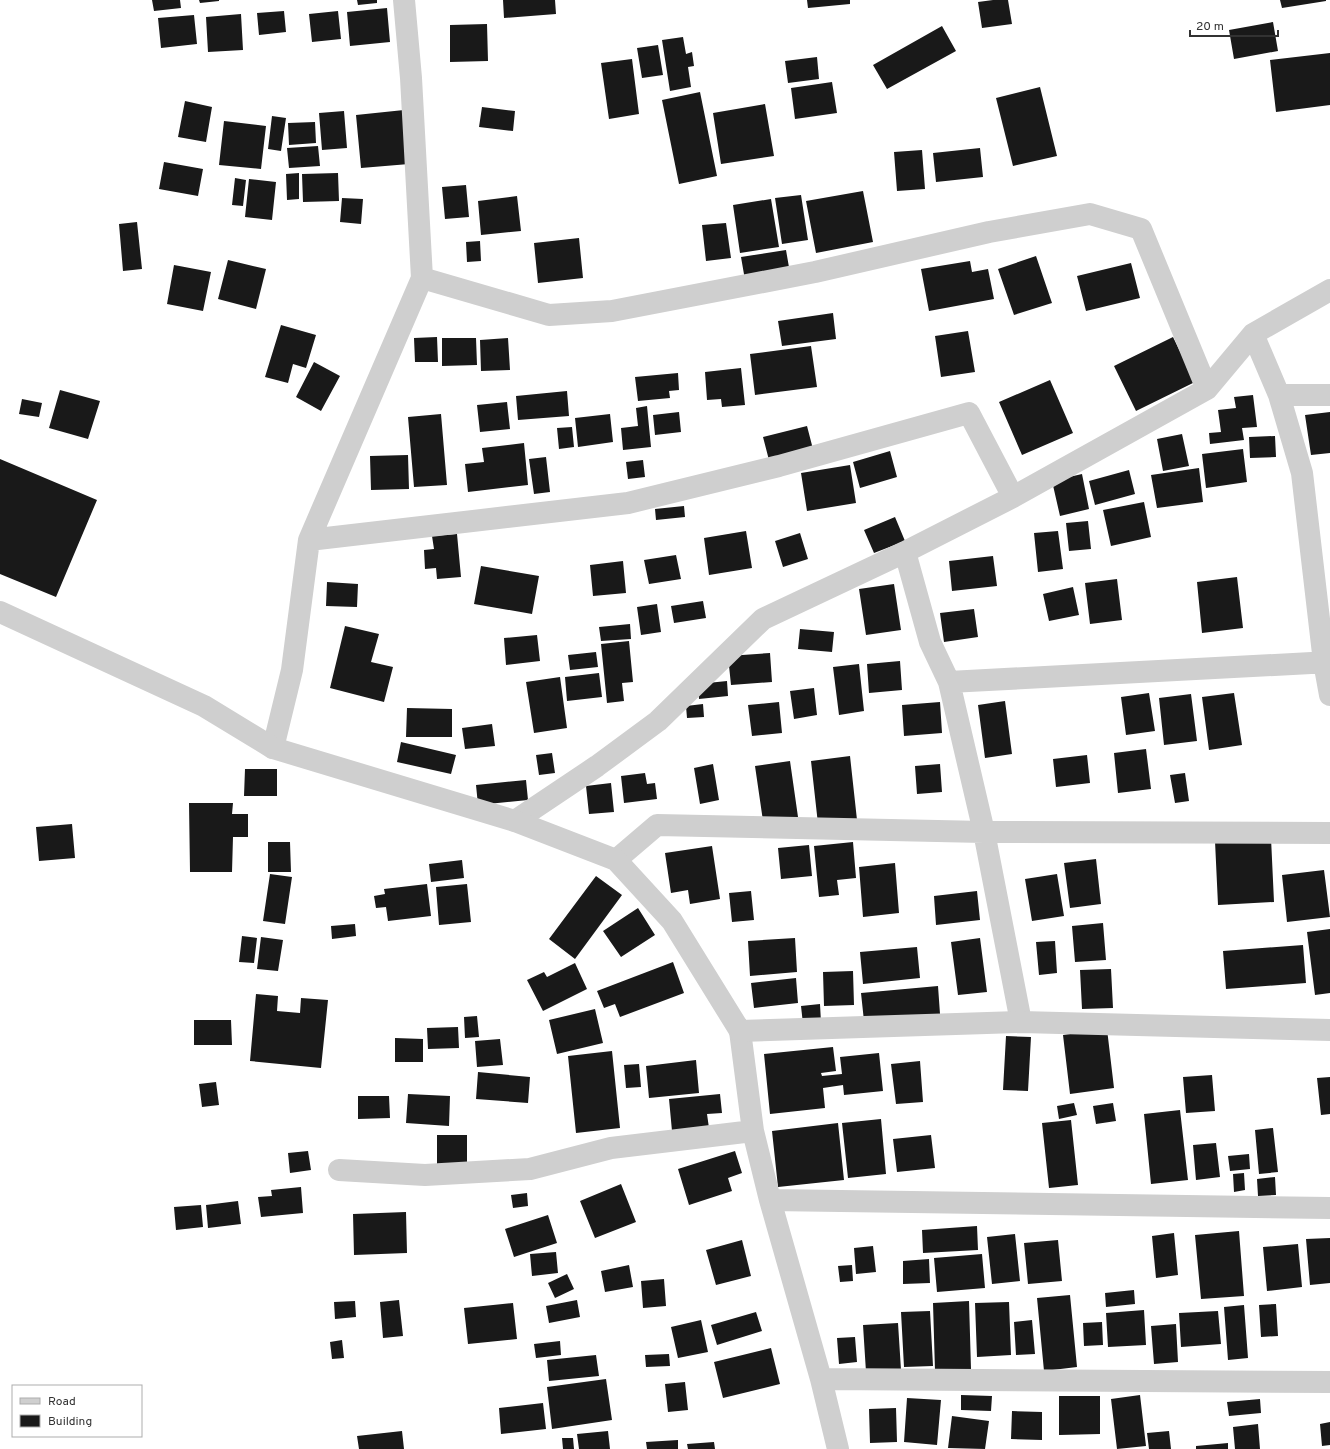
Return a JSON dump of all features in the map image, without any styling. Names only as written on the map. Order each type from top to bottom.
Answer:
[{"type":"street","points":[[272,748],[292,670],[309,540],[422,278],[411,78],[404,0]]},
{"type":"street","points":[[422,278],[549,315],[612,311],[815,272],[989,232],[1090,214],[1141,229],[1207,389]]},
{"type":"street","points":[[515,821],[597,766],[658,721],[763,620],[905,552],[1013,497],[1207,389],[1253,334],[1330,290]]},
{"type":"street","points":[[1253,334],[1278,395],[1302,473],[1330,695]]},
{"type":"street","points":[[1278,395],[1330,395]]},
{"type":"street","points":[[309,540],[628,503],[779,466],[969,413],[1013,497]]},
{"type":"street","points":[[905,552],[930,642],[950,682],[984,832],[1021,1022]]},
{"type":"street","points":[[0,612],[204,706],[272,748],[515,821],[616,860],[672,920],[740,1031],[753,1131],[770,1200],[821,1379],[838,1449]]},
{"type":"street","points":[[950,682],[1327,662]]},
{"type":"street","points":[[616,860],[657,825],[984,832],[1330,833]]},
{"type":"street","points":[[740,1031],[1021,1022],[1330,1030]]},
{"type":"street","points":[[340,1170],[425,1175],[530,1169],[611,1148],[753,1131]]},
{"type":"street","points":[[770,1200],[1330,1208]]},
{"type":"street","points":[[821,1379],[1330,1382]]},
{"type":"building","points":[[152,0],[180,0],[181,8],[154,11]]},
{"type":"building","points":[[199,0],[219,0],[219,1],[200,3]]},
{"type":"building","points":[[357,0],[377,0],[377,3],[358,5]]},
{"type":"building","points":[[503,0],[555,0],[556,14],[504,18]]},
{"type":"building","points":[[807,0],[850,0],[850,4],[808,8]]},
{"type":"building","points":[[1008,0],[1012,24],[982,28],[978,2]]},
{"type":"building","points":[[1280,0],[1326,0],[1326,1],[1282,8]]},
{"type":"building","points":[[387,8],[390,42],[350,46],[347,12]]},
{"type":"building","points":[[284,11],[286,32],[259,35],[257,13]]},
{"type":"building","points":[[338,11],[341,39],[312,42],[309,14]]},
{"type":"building","points":[[241,14],[243,50],[208,52],[206,17]]},
{"type":"building","points":[[194,15],[197,44],[161,48],[158,18]]},
{"type":"building","points":[[1273,22],[1278,51],[1234,59],[1229,30]]},
{"type":"building","points":[[487,24],[488,61],[450,62],[450,25]]},
{"type":"building","points":[[942,26],[956,51],[887,89],[873,65]]},
{"type":"building","points":[[683,37],[686,54],[692,52],[694,66],[688,67],[691,87],[670,91],[662,40]]},
{"type":"building","points":[[658,45],[663,75],[642,78],[637,48]]},
{"type":"building","points":[[1330,53],[1330,105],[1276,112],[1270,60]]},
{"type":"building","points":[[817,57],[819,79],[788,83],[785,61]]},
{"type":"building","points":[[632,59],[639,114],[609,119],[601,63]]},
{"type":"building","points":[[832,82],[837,113],[795,119],[791,88]]},
{"type":"building","points":[[1040,87],[1057,156],[1013,166],[996,98]]},
{"type":"building","points":[[700,92],[717,176],[679,184],[662,100]]},
{"type":"building","points":[[185,101],[212,107],[206,142],[178,137]]},
{"type":"building","points":[[765,104],[774,156],[721,164],[713,113]]},
{"type":"building","points":[[482,107],[515,111],[513,131],[479,127]]},
{"type":"building","points":[[404,110],[409,164],[361,168],[356,115]]},
{"type":"building","points":[[344,111],[347,148],[322,150],[319,113]]},
{"type":"building","points":[[272,116],[286,118],[281,151],[268,149]]},
{"type":"building","points":[[224,121],[266,126],[261,169],[219,165]]},
{"type":"building","points":[[315,122],[316,143],[289,145],[288,123]]},
{"type":"building","points":[[318,146],[320,166],[289,168],[287,148]]},
{"type":"building","points":[[980,148],[983,177],[936,182],[933,153]]},
{"type":"building","points":[[922,150],[925,189],[897,191],[894,152]]},
{"type":"building","points":[[164,162],[203,169],[198,196],[159,189]]},
{"type":"building","points":[[299,173],[299,199],[287,200],[286,174]]},
{"type":"building","points":[[338,173],[339,201],[303,202],[302,174]]},
{"type":"building","points":[[235,178],[246,180],[243,206],[232,205]]},
{"type":"building","points":[[249,179],[276,182],[272,220],[245,217]]},
{"type":"building","points":[[466,185],[469,217],[445,219],[442,187]]},
{"type":"building","points":[[863,191],[873,242],[816,253],[806,201]]},
{"type":"building","points":[[801,195],[808,240],[782,244],[775,198]]},
{"type":"building","points":[[517,196],[521,231],[481,235],[478,201]]},
{"type":"building","points":[[342,198],[363,199],[361,224],[340,222]]},
{"type":"building","points":[[771,199],[779,247],[740,253],[733,205]]},
{"type":"building","points":[[137,222],[142,269],[123,271],[119,224]]},
{"type":"building","points":[[726,223],[731,258],[706,261],[702,225]]},
{"type":"building","points":[[579,238],[583,278],[538,283],[534,243]]},
{"type":"building","points":[[480,241],[481,261],[467,262],[466,242]]},
{"type":"building","points":[[786,250],[790,273],[745,280],[741,257]]},
{"type":"building","points":[[1036,256],[1052,303],[1014,315],[998,269]]},
{"type":"building","points":[[228,260],[266,269],[256,309],[218,299]]},
{"type":"building","points":[[970,261],[972,272],[988,269],[994,299],[929,311],[921,269]]},
{"type":"building","points":[[1131,263],[1140,298],[1086,311],[1077,276]]},
{"type":"building","points":[[174,265],[211,272],[203,311],[167,304]]},
{"type":"building","points":[[833,313],[836,339],[782,346],[778,321]]},
{"type":"building","points":[[281,325],[316,335],[306,368],[293,364],[288,383],[265,377]]},
{"type":"building","points":[[968,331],[975,372],[941,377],[935,336]]},
{"type":"building","points":[[437,337],[438,362],[415,362],[414,338]]},
{"type":"building","points":[[1173,337],[1195,382],[1136,411],[1114,366]]},
{"type":"building","points":[[442,338],[476,338],[477,365],[442,366]]},
{"type":"building","points":[[508,338],[510,370],[481,371],[480,340]]},
{"type":"building","points":[[811,346],[817,387],[755,395],[750,354]]},
{"type":"building","points":[[314,362],[340,376],[321,411],[296,397]]},
{"type":"building","points":[[741,368],[745,405],[722,407],[721,399],[707,400],[705,372]]},
{"type":"building","points":[[678,373],[679,390],[669,391],[670,398],[638,401],[635,377]]},
{"type":"building","points":[[1050,380],[1073,433],[1022,455],[999,402]]},
{"type":"building","points":[[60,390],[100,401],[88,439],[49,428]]},
{"type":"building","points":[[567,391],[569,416],[518,420],[516,396]]},
{"type":"building","points":[[1253,395],[1257,427],[1242,428],[1244,440],[1210,444],[1209,433],[1221,432],[1218,410],[1236,408],[1234,397]]},
{"type":"building","points":[[22,399],[42,403],[39,417],[19,414]]},
{"type":"building","points":[[507,402],[510,429],[480,432],[477,405]]},
{"type":"building","points":[[647,406],[651,447],[623,450],[621,428],[638,426],[636,408]]},
{"type":"building","points":[[679,412],[681,432],[655,435],[653,415]]},
{"type":"building","points":[[1330,412],[1330,453],[1311,455],[1305,415]]},
{"type":"building","points":[[441,414],[447,485],[414,487],[408,417]]},
{"type":"building","points":[[610,414],[613,442],[578,447],[575,418]]},
{"type":"building","points":[[807,426],[814,453],[770,464],[763,437]]},
{"type":"building","points":[[572,427],[574,447],[559,449],[557,428]]},
{"type":"building","points":[[1182,434],[1189,466],[1163,471],[1157,439]]},
{"type":"building","points":[[1275,436],[1276,457],[1250,458],[1249,437]]},
{"type":"building","points":[[524,443],[528,485],[468,492],[465,464],[484,462],[482,448]]},
{"type":"building","points":[[1243,449],[1247,482],[1206,488],[1202,454]]},
{"type":"building","points":[[890,451],[897,477],[860,488],[853,462]]},
{"type":"building","points":[[408,455],[409,489],[371,490],[370,456]]},
{"type":"building","points":[[546,457],[550,492],[534,494],[529,459]]},
{"type":"building","points":[[0,459],[97,500],[56,597],[0,574]]},
{"type":"building","points":[[643,460],[645,477],[628,479],[626,462]]},
{"type":"building","points":[[850,465],[856,503],[807,511],[801,473]]},
{"type":"building","points":[[1199,468],[1203,502],[1157,508],[1151,475]]},
{"type":"building","points":[[1129,470],[1135,494],[1095,505],[1089,481]]},
{"type":"building","points":[[1082,474],[1089,509],[1060,516],[1052,481]]},
{"type":"building","points":[[1144,502],[1151,537],[1111,546],[1103,510]]},
{"type":"building","points":[[684,506],[685,517],[656,520],[655,509]]},
{"type":"building","points":[[895,517],[905,541],[874,553],[864,530]]},
{"type":"building","points":[[1088,521],[1091,549],[1069,551],[1066,523]]},
{"type":"building","points":[[746,531],[752,568],[709,575],[704,538]]},
{"type":"building","points":[[1058,531],[1063,569],[1038,572],[1034,533]]},
{"type":"building","points":[[800,533],[808,559],[783,567],[775,541]]},
{"type":"building","points":[[457,534],[461,577],[437,579],[436,568],[425,569],[424,550],[434,549],[432,536]]},
{"type":"building","points":[[676,555],[681,579],[649,584],[644,560]]},
{"type":"building","points":[[993,556],[997,586],[952,591],[949,561]]},
{"type":"building","points":[[623,561],[626,593],[593,596],[590,565]]},
{"type":"building","points":[[481,566],[539,576],[532,614],[474,604]]},
{"type":"building","points":[[1237,577],[1243,628],[1202,633],[1197,582]]},
{"type":"building","points":[[1117,579],[1122,620],[1090,624],[1085,583]]},
{"type":"building","points":[[327,582],[358,584],[357,607],[326,606]]},
{"type":"building","points":[[894,584],[901,630],[866,635],[859,589]]},
{"type":"building","points":[[1073,587],[1079,615],[1049,621],[1043,594]]},
{"type":"building","points":[[703,601],[706,618],[674,623],[671,606]]},
{"type":"building","points":[[657,604],[661,632],[641,635],[637,607]]},
{"type":"building","points":[[974,609],[978,637],[944,642],[940,613]]},
{"type":"building","points":[[630,624],[631,639],[601,641],[599,627]]},
{"type":"building","points":[[345,626],[379,634],[371,662],[393,667],[384,702],[330,688]]},
{"type":"building","points":[[800,629],[834,632],[832,652],[798,649]]},
{"type":"building","points":[[537,635],[540,661],[506,665],[504,638]]},
{"type":"building","points":[[629,641],[633,682],[622,683],[624,701],[607,703],[601,644]]},
{"type":"building","points":[[596,652],[598,667],[570,670],[568,655]]},
{"type":"building","points":[[770,653],[772,682],[731,685],[728,656]]},
{"type":"building","points":[[900,661],[902,690],[869,693],[867,664]]},
{"type":"building","points":[[859,664],[864,711],[839,715],[833,667]]},
{"type":"building","points":[[599,673],[602,697],[567,701],[565,677]]},
{"type":"building","points":[[560,677],[567,728],[534,733],[526,682]]},
{"type":"building","points":[[727,681],[728,696],[699,699],[698,684]]},
{"type":"building","points":[[814,688],[817,715],[794,719],[790,691]]},
{"type":"building","points":[[1149,693],[1155,731],[1126,735],[1121,697]]},
{"type":"building","points":[[1234,693],[1242,745],[1209,750],[1202,697]]},
{"type":"building","points":[[1191,694],[1197,741],[1164,745],[1159,698]]},
{"type":"building","points":[[1005,701],[1012,754],[985,758],[978,705]]},
{"type":"building","points":[[779,702],[782,733],[752,736],[748,705]]},
{"type":"building","points":[[940,702],[942,733],[904,736],[902,705]]},
{"type":"building","points":[[703,704],[704,717],[687,718],[686,706]]},
{"type":"building","points":[[407,708],[452,709],[452,737],[406,737]]},
{"type":"building","points":[[492,724],[495,746],[465,749],[462,728]]},
{"type":"building","points":[[401,742],[456,755],[451,774],[397,762]]},
{"type":"building","points":[[1146,749],[1151,789],[1118,793],[1114,753]]},
{"type":"building","points":[[552,753],[555,773],[539,775],[536,755]]},
{"type":"building","points":[[1087,755],[1090,783],[1056,787],[1053,759]]},
{"type":"building","points":[[850,756],[857,820],[818,824],[811,761]]},
{"type":"building","points":[[790,761],[798,817],[763,821],[755,766]]},
{"type":"building","points":[[713,764],[719,800],[700,804],[694,768]]},
{"type":"building","points":[[940,764],[942,792],[917,794],[915,766]]},
{"type":"building","points":[[245,769],[277,769],[277,796],[244,796]]},
{"type":"building","points":[[645,773],[647,784],[655,783],[657,799],[624,803],[621,776]]},
{"type":"building","points":[[1185,773],[1189,801],[1175,803],[1170,775]]},
{"type":"building","points":[[526,780],[528,800],[478,805],[476,785]]},
{"type":"building","points":[[611,783],[614,812],[589,814],[586,786]]},
{"type":"building","points":[[189,803],[233,803],[232,814],[248,814],[248,837],[233,837],[232,872],[190,872]]},
{"type":"building","points":[[72,824],[75,858],[39,861],[36,827]]},
{"type":"building","points":[[1271,838],[1274,902],[1218,905],[1215,841]]},
{"type":"building","points":[[268,842],[290,842],[291,872],[268,872]]},
{"type":"building","points":[[853,842],[856,878],[837,880],[839,895],[819,897],[814,846]]},
{"type":"building","points":[[809,845],[812,876],[781,879],[778,848]]},
{"type":"building","points":[[712,846],[720,899],[690,904],[688,890],[671,893],[665,853]]},
{"type":"building","points":[[1096,859],[1101,904],[1070,908],[1064,863]]},
{"type":"building","points":[[462,860],[464,878],[431,882],[429,864]]},
{"type":"building","points":[[895,863],[899,913],[863,917],[859,867]]},
{"type":"building","points":[[1324,870],[1330,917],[1287,922],[1282,875]]},
{"type":"building","points":[[270,874],[292,877],[285,924],[263,921]]},
{"type":"building","points":[[1057,874],[1064,916],[1032,921],[1025,879]]},
{"type":"building","points":[[596,876],[622,895],[575,959],[549,939]]},
{"type":"building","points":[[427,884],[431,916],[388,921],[386,907],[376,908],[374,896],[385,894],[384,889]]},
{"type":"building","points":[[467,884],[471,922],[439,925],[436,887]]},
{"type":"building","points":[[751,891],[754,920],[732,922],[729,893]]},
{"type":"building","points":[[977,891],[980,920],[936,925],[934,896]]},
{"type":"building","points":[[638,908],[655,935],[621,957],[603,931]]},
{"type":"building","points":[[1103,923],[1106,960],[1075,962],[1072,926]]},
{"type":"building","points":[[355,924],[356,936],[332,939],[331,926]]},
{"type":"building","points":[[1330,929],[1330,993],[1315,995],[1307,932]]},
{"type":"building","points":[[242,936],[257,938],[254,963],[239,962]]},
{"type":"building","points":[[261,937],[283,940],[278,971],[257,969]]},
{"type":"building","points":[[795,938],[797,972],[750,976],[748,941]]},
{"type":"building","points":[[980,938],[987,992],[958,995],[951,942]]},
{"type":"building","points":[[1055,941],[1057,973],[1039,975],[1036,942]]},
{"type":"building","points":[[1303,945],[1306,983],[1226,989],[1223,951]]},
{"type":"building","points":[[917,947],[920,978],[863,984],[860,952]]},
{"type":"building","points":[[673,962],[684,993],[620,1017],[615,1004],[604,1008],[597,991]]},
{"type":"building","points":[[575,963],[587,989],[543,1011],[527,980],[544,972],[547,977]]},
{"type":"building","points":[[1111,969],[1113,1008],[1082,1009],[1080,970]]},
{"type":"building","points":[[853,971],[854,1005],[824,1006],[823,972]]},
{"type":"building","points":[[796,978],[798,1003],[754,1008],[751,983]]},
{"type":"building","points":[[938,986],[940,1014],[864,1021],[861,993]]},
{"type":"building","points":[[256,994],[278,996],[277,1011],[300,1013],[301,998],[328,1000],[321,1068],[250,1061]]},
{"type":"building","points":[[820,1004],[821,1022],[803,1024],[801,1006]]},
{"type":"building","points":[[595,1009],[603,1043],[557,1054],[549,1020]]},
{"type":"building","points":[[477,1016],[479,1037],[465,1038],[464,1017]]},
{"type":"building","points":[[194,1020],[231,1020],[232,1045],[194,1045]]},
{"type":"building","points":[[458,1027],[459,1048],[428,1049],[427,1028]]},
{"type":"building","points":[[1107,1029],[1114,1088],[1070,1094],[1063,1035]]},
{"type":"building","points":[[1006,1036],[1031,1037],[1028,1091],[1003,1090]]},
{"type":"building","points":[[395,1038],[423,1039],[423,1062],[395,1062]]},
{"type":"building","points":[[500,1039],[503,1065],[477,1067],[475,1041]]},
{"type":"building","points":[[833,1047],[836,1071],[821,1073],[822,1076],[842,1074],[840,1057],[879,1053],[883,1091],[844,1095],[843,1085],[823,1088],[825,1108],[770,1114],[764,1054]]},
{"type":"building","points":[[612,1051],[620,1128],[576,1133],[568,1056]]},
{"type":"building","points":[[696,1060],[699,1093],[649,1098],[646,1066]]},
{"type":"building","points":[[920,1061],[923,1102],[896,1104],[891,1064]]},
{"type":"building","points":[[639,1064],[641,1087],[626,1088],[624,1065]]},
{"type":"building","points":[[478,1072],[530,1077],[528,1103],[476,1099]]},
{"type":"building","points":[[1212,1075],[1215,1111],[1186,1113],[1183,1077]]},
{"type":"building","points":[[1330,1077],[1330,1114],[1321,1115],[1317,1078]]},
{"type":"building","points":[[216,1082],[219,1105],[202,1107],[199,1084]]},
{"type":"building","points":[[408,1094],[450,1096],[449,1126],[406,1123]]},
{"type":"building","points":[[720,1094],[722,1113],[707,1114],[709,1128],[672,1131],[669,1099]]},
{"type":"building","points":[[358,1096],[389,1096],[390,1118],[358,1119]]},
{"type":"building","points":[[1074,1103],[1077,1115],[1059,1119],[1057,1106]]},
{"type":"building","points":[[1113,1103],[1116,1121],[1096,1124],[1093,1106]]},
{"type":"building","points":[[1180,1110],[1188,1180],[1151,1184],[1144,1114]]},
{"type":"building","points":[[881,1119],[886,1174],[848,1178],[842,1123]]},
{"type":"building","points":[[1071,1120],[1078,1185],[1049,1188],[1042,1123]]},
{"type":"building","points":[[838,1123],[844,1180],[778,1187],[772,1131]]},
{"type":"building","points":[[1273,1128],[1278,1172],[1259,1174],[1255,1130]]},
{"type":"building","points":[[437,1135],[467,1135],[467,1167],[437,1167]]},
{"type":"building","points":[[931,1135],[935,1168],[897,1172],[893,1139]]},
{"type":"building","points":[[1216,1143],[1220,1177],[1196,1180],[1193,1145]]},
{"type":"building","points":[[308,1151],[311,1170],[290,1173],[288,1153]]},
{"type":"building","points":[[735,1151],[742,1173],[728,1178],[732,1191],[689,1205],[678,1169]]},
{"type":"building","points":[[1249,1154],[1250,1169],[1230,1171],[1228,1156]]},
{"type":"building","points":[[1244,1173],[1245,1190],[1234,1192],[1233,1174]]},
{"type":"building","points":[[1275,1177],[1276,1195],[1258,1196],[1257,1179]]},
{"type":"building","points":[[621,1184],[636,1222],[595,1238],[580,1201]]},
{"type":"building","points":[[301,1187],[303,1213],[261,1217],[258,1197],[272,1196],[271,1190]]},
{"type":"building","points":[[527,1193],[528,1206],[513,1208],[511,1195]]},
{"type":"building","points":[[238,1201],[241,1224],[208,1228],[206,1205]]},
{"type":"building","points":[[201,1205],[203,1227],[176,1230],[174,1207]]},
{"type":"building","points":[[406,1212],[407,1253],[354,1255],[353,1214]]},
{"type":"building","points":[[548,1215],[557,1243],[514,1257],[505,1229]]},
{"type":"building","points":[[977,1226],[978,1250],[923,1253],[922,1230]]},
{"type":"building","points":[[1239,1231],[1244,1296],[1201,1299],[1195,1235]]},
{"type":"building","points":[[1174,1233],[1178,1275],[1156,1278],[1152,1236]]},
{"type":"building","points":[[1015,1234],[1020,1281],[992,1284],[987,1237]]},
{"type":"building","points":[[1330,1238],[1330,1283],[1310,1285],[1306,1239]]},
{"type":"building","points":[[742,1240],[751,1276],[716,1285],[706,1250]]},
{"type":"building","points":[[1058,1240],[1062,1281],[1028,1284],[1024,1243]]},
{"type":"building","points":[[1298,1244],[1302,1287],[1267,1291],[1263,1247]]},
{"type":"building","points":[[873,1246],[876,1272],[856,1274],[854,1248]]},
{"type":"building","points":[[556,1252],[558,1273],[532,1276],[530,1254]]},
{"type":"building","points":[[982,1254],[985,1288],[937,1292],[934,1258]]},
{"type":"building","points":[[929,1259],[930,1283],[903,1284],[903,1261]]},
{"type":"building","points":[[629,1265],[633,1287],[605,1292],[601,1271]]},
{"type":"building","points":[[852,1265],[853,1281],[840,1282],[838,1266]]},
{"type":"building","points":[[567,1274],[574,1289],[555,1298],[548,1283]]},
{"type":"building","points":[[664,1279],[666,1306],[643,1308],[641,1281]]},
{"type":"building","points":[[1134,1290],[1135,1304],[1106,1307],[1105,1293]]},
{"type":"building","points":[[1070,1295],[1077,1367],[1044,1371],[1037,1298]]},
{"type":"building","points":[[399,1300],[403,1336],[383,1338],[380,1302]]},
{"type":"building","points":[[577,1300],[580,1317],[549,1323],[546,1306]]},
{"type":"building","points":[[355,1301],[356,1317],[335,1319],[334,1302]]},
{"type":"building","points":[[969,1301],[971,1369],[935,1371],[933,1303]]},
{"type":"building","points":[[1009,1302],[1011,1355],[977,1357],[975,1303]]},
{"type":"building","points":[[513,1303],[517,1339],[468,1344],[464,1308]]},
{"type":"building","points":[[1276,1304],[1278,1336],[1261,1337],[1259,1305]]},
{"type":"building","points":[[1244,1305],[1248,1358],[1228,1360],[1224,1307]]},
{"type":"building","points":[[1144,1310],[1146,1345],[1108,1347],[1106,1313]]},
{"type":"building","points":[[930,1311],[933,1366],[904,1367],[901,1312]]},
{"type":"building","points":[[1218,1311],[1221,1344],[1181,1347],[1179,1313]]},
{"type":"building","points":[[756,1312],[762,1331],[717,1345],[711,1325]]},
{"type":"building","points":[[701,1320],[708,1352],[678,1358],[671,1327]]},
{"type":"building","points":[[1032,1320],[1035,1354],[1016,1355],[1014,1322]]},
{"type":"building","points":[[1102,1322],[1103,1345],[1084,1346],[1083,1323]]},
{"type":"building","points":[[898,1323],[901,1370],[866,1372],[863,1325]]},
{"type":"building","points":[[1176,1324],[1178,1362],[1154,1364],[1151,1326]]},
{"type":"building","points":[[855,1337],[857,1362],[839,1364],[837,1338]]},
{"type":"building","points":[[342,1340],[344,1358],[332,1359],[330,1342]]},
{"type":"building","points":[[560,1341],[561,1355],[536,1358],[534,1344]]},
{"type":"building","points":[[771,1348],[780,1384],[723,1398],[714,1362]]},
{"type":"building","points":[[669,1354],[670,1366],[646,1367],[645,1355]]},
{"type":"building","points":[[596,1355],[599,1376],[549,1381],[547,1360]]},
{"type":"building","points":[[606,1379],[612,1420],[552,1429],[547,1387]]},
{"type":"building","points":[[685,1382],[688,1410],[668,1412],[665,1384]]},
{"type":"building","points":[[961,1395],[992,1396],[991,1411],[961,1410]]},
{"type":"building","points":[[1140,1395],[1146,1446],[1117,1449],[1111,1399]]},
{"type":"building","points":[[1059,1396],[1100,1396],[1100,1434],[1059,1435]]},
{"type":"building","points":[[907,1398],[941,1400],[937,1445],[904,1442]]},
{"type":"building","points":[[1260,1399],[1261,1413],[1229,1416],[1227,1402]]},
{"type":"building","points":[[543,1403],[546,1429],[501,1434],[499,1408]]},
{"type":"building","points":[[896,1408],[897,1442],[870,1443],[869,1409]]},
{"type":"building","points":[[1012,1411],[1042,1412],[1042,1440],[1011,1439]]},
{"type":"building","points":[[952,1416],[989,1421],[985,1449],[948,1448]]},
{"type":"building","points":[[1330,1422],[1330,1445],[1322,1446],[1320,1424]]},
{"type":"building","points":[[1258,1424],[1260,1449],[1235,1449],[1233,1427]]},
{"type":"building","points":[[402,1431],[404,1449],[359,1449],[357,1436]]},
{"type":"building","points":[[608,1431],[610,1449],[579,1449],[577,1434]]},
{"type":"building","points":[[1169,1431],[1171,1449],[1149,1449],[1147,1433]]},
{"type":"building","points":[[562,1438],[573,1438],[574,1449],[563,1449]]},
{"type":"building","points":[[678,1440],[678,1449],[647,1449],[646,1442]]},
{"type":"building","points":[[714,1442],[715,1449],[688,1449],[687,1444]]},
{"type":"building","points":[[1228,1443],[1228,1449],[1196,1449],[1196,1446]]}]
